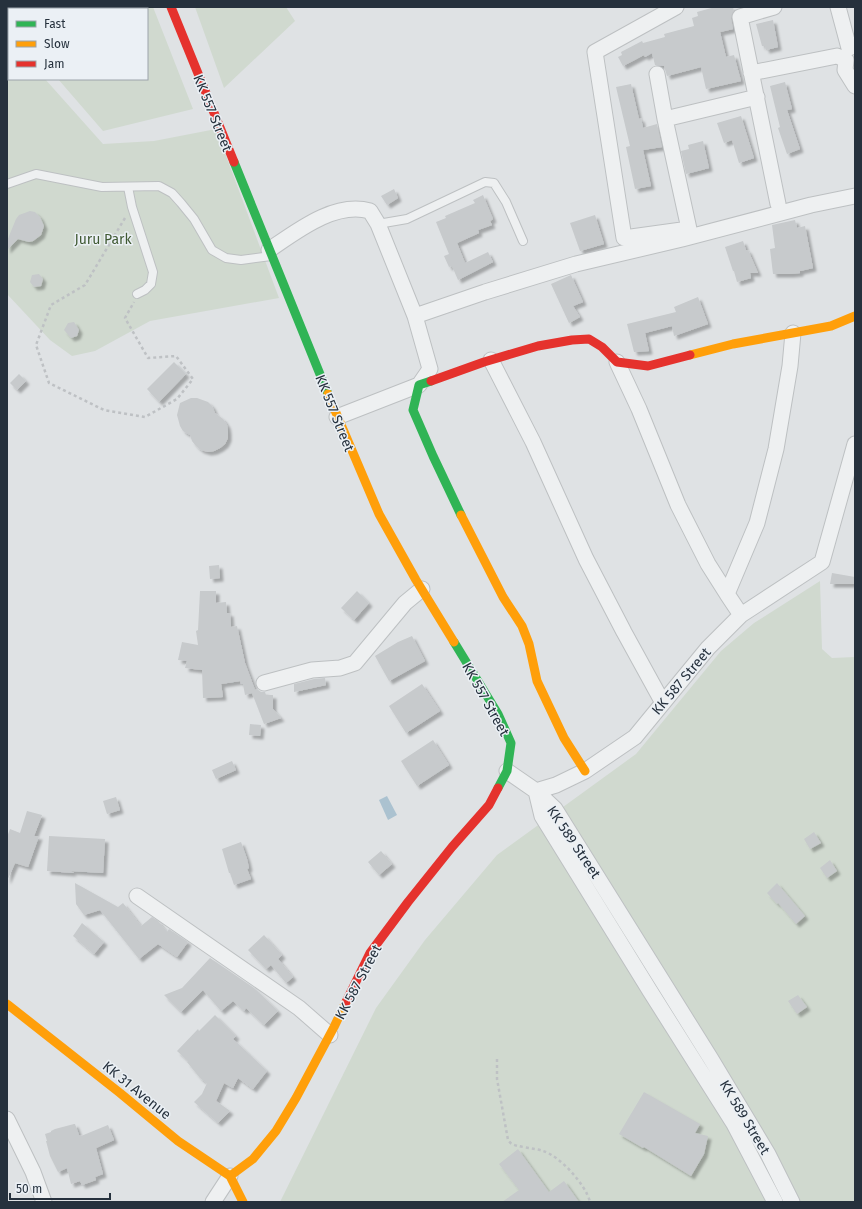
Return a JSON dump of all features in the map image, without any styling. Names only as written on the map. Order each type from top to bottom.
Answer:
[{"type":"street","name":"KK 557 Street","points":[[171,7],[352,456],[379,514],[422,589],[498,714],[511,743],[507,771]]},
{"type":"street","points":[[657,74],[665,120],[689,229],[624,238],[595,52],[676,7]]},
{"type":"street","points":[[774,7],[740,17],[778,204]]},
{"type":"street","points":[[838,7],[849,48],[855,46]]},
{"type":"street","points":[[751,73],[837,56],[846,60],[845,70],[855,86]]},
{"type":"street","points":[[665,120],[757,97]]},
{"type":"street","points":[[414,316],[576,264],[682,239],[811,205],[855,196]]},
{"type":"street","points":[[270,253],[303,227],[341,210],[359,208],[370,211],[378,224],[414,316],[430,369],[419,385],[413,410],[433,456],[472,536],[503,597],[522,626],[529,644],[536,681],[564,738],[585,771]]},
{"type":"street","points":[[617,362],[648,366],[733,344],[831,326],[855,316]]},
{"type":"street","points":[[727,594],[757,523],[776,449],[790,366],[793,332]]},
{"type":"street","points":[[337,418],[419,385],[491,360],[538,346],[572,340],[589,339],[602,347],[617,362],[639,409],[678,505],[708,564],[742,615]]},
{"type":"street","points":[[491,360],[533,442],[586,559],[663,703]]},
{"type":"street","name":"KK 587 Street","points":[[536,791],[556,785],[585,771],[635,737],[708,648],[742,615],[822,562],[855,444]]},
{"type":"street","points":[[264,682],[312,670],[340,668],[355,663],[405,603],[422,589]]},
{"type":"street","points":[[507,771],[536,791]]},
{"type":"street","name":"KK 587 Street","points":[[230,1176],[252,1159],[276,1131],[296,1098],[330,1035],[352,986],[370,953],[452,847],[489,805],[507,771]]},
{"type":"street","name":"KK 589 Street","points":[[536,791],[542,816],[734,1124],[775,1202]]},
{"type":"street","name":"KK 589 Street","points":[[536,791],[555,809],[564,822],[768,1154],[792,1202]]},
{"type":"street","points":[[137,896],[299,1008],[330,1035]]},
{"type":"street","name":"KK 31 Avenue","points":[[7,1004],[178,1141],[230,1176],[243,1202]]},
{"type":"street","points":[[7,1119],[33,1172],[44,1202]]},
{"type":"street","points":[[213,1202],[230,1176]]},
{"type":"lane","points":[[7,184],[36,174],[102,187],[159,186],[172,193],[181,203],[194,219],[212,250],[226,258],[241,260],[270,253]]},
{"type":"lane","points":[[378,224],[407,219],[485,182],[494,183],[506,202],[523,241]]},
{"type":"lane","points":[[128,187],[132,207],[153,272],[151,284],[145,290],[137,294]]},
{"type":"path","points":[[132,207],[118,227],[85,286],[50,305],[36,345],[49,383],[104,410],[145,417],[177,399],[193,379],[176,356],[148,358],[125,318],[137,294]]},
{"type":"path","points":[[497,1059],[497,1079],[508,1140],[512,1144],[544,1151],[559,1161],[580,1181],[588,1195],[590,1202]]},
{"type":"green space","points":[[7,7],[153,7],[193,109],[103,131],[59,80],[148,80],[148,8],[8,8],[8,22]]},
{"type":"green space","points":[[195,7],[286,7],[295,21],[224,88]]},
{"type":"green space","name":"Juru Park","points":[[7,36],[8,80],[46,80],[103,144],[154,141],[216,129],[279,298],[150,321],[95,351],[72,356],[50,340],[7,294]]},
{"type":"green space","points":[[820,581],[822,649],[832,658],[855,657],[855,1202],[280,1202],[376,1008],[425,940],[497,855],[636,754],[721,651],[754,623]]},
{"type":"water","points":[[387,796],[397,815],[388,820],[379,800]]},
{"type":"building","points":[[715,7],[733,7],[734,11],[731,18],[733,29],[720,32],[726,57],[734,55],[741,81],[706,89],[701,67],[667,76],[664,66],[655,65],[652,53],[645,57],[644,55],[623,66],[618,57],[622,55],[621,52],[642,41],[643,43],[665,37],[664,34],[694,26],[692,18],[698,16],[697,12]]},
{"type":"building","points":[[773,20],[778,47],[766,50],[765,46],[762,46],[756,24]]},
{"type":"building","points":[[785,82],[792,109],[787,110],[800,149],[787,154],[778,128],[780,127],[770,86]]},
{"type":"building","points":[[631,84],[639,119],[641,118],[643,128],[657,124],[662,147],[643,150],[651,186],[635,189],[626,147],[630,146],[616,87]]},
{"type":"building","points":[[741,116],[754,158],[739,163],[732,140],[724,143],[717,123]]},
{"type":"building","points":[[703,141],[709,168],[686,174],[681,151],[689,149],[688,145]]},
{"type":"building","points":[[394,189],[398,198],[387,205],[381,196]]},
{"type":"building","points":[[483,195],[493,219],[490,221],[492,225],[478,230],[479,233],[457,243],[465,263],[488,252],[493,262],[458,280],[452,266],[449,267],[444,256],[449,254],[436,222],[446,218],[445,216],[475,203],[473,200]]},
{"type":"building","points":[[30,211],[35,212],[40,217],[44,226],[41,235],[29,242],[18,239],[7,250],[7,241],[16,219],[19,215]]},
{"type":"building","points":[[595,215],[604,244],[580,251],[570,223]]},
{"type":"building","points":[[795,220],[797,228],[805,226],[813,268],[800,271],[800,273],[773,274],[770,249],[775,248],[772,225]]},
{"type":"building","points":[[743,241],[758,273],[750,273],[751,278],[737,282],[725,247]]},
{"type":"building","points":[[39,274],[43,279],[41,286],[34,287],[30,282],[32,275]]},
{"type":"building","points":[[571,275],[583,302],[573,306],[580,317],[569,323],[551,284]]},
{"type":"building","points":[[698,297],[708,324],[674,336],[672,326],[645,333],[649,351],[634,352],[627,324],[676,312],[674,307]]},
{"type":"building","points":[[74,322],[79,330],[77,336],[71,338],[64,330],[68,323]]},
{"type":"building","points":[[174,362],[186,374],[159,402],[147,389]]},
{"type":"building","points":[[19,374],[26,381],[17,390],[10,383]]},
{"type":"building","points":[[191,398],[197,398],[208,402],[212,406],[215,413],[223,419],[227,425],[228,438],[225,444],[220,448],[208,452],[201,450],[192,441],[190,435],[183,431],[180,426],[177,415],[180,403]]},
{"type":"building","points":[[219,565],[220,578],[210,579],[209,566]]},
{"type":"building","points":[[832,573],[855,577],[855,584],[830,584]]},
{"type":"building","points":[[200,591],[216,591],[216,603],[226,602],[227,613],[230,613],[231,627],[237,626],[245,663],[255,690],[257,689],[261,692],[265,692],[266,695],[273,695],[273,709],[281,718],[264,724],[252,693],[245,695],[243,684],[241,684],[240,681],[221,684],[223,697],[203,698],[202,670],[185,668],[187,661],[178,660],[182,642],[198,645],[196,631],[198,630]]},
{"type":"building","points":[[357,591],[369,603],[354,620],[341,608]]},
{"type":"building","points":[[412,636],[425,661],[389,681],[375,656],[398,642]]},
{"type":"building","points":[[325,678],[326,685],[294,692],[294,684]]},
{"type":"building","points":[[422,684],[440,711],[406,733],[389,706]]},
{"type":"building","points":[[250,724],[261,725],[260,736],[249,735]]},
{"type":"building","points":[[433,740],[449,765],[417,786],[401,761]]},
{"type":"building","points":[[232,761],[236,770],[216,779],[212,770]]},
{"type":"building","points":[[116,797],[120,810],[107,814],[103,801]]},
{"type":"building","points":[[27,811],[42,815],[34,836],[39,836],[28,867],[15,863],[7,881],[7,837],[10,829],[20,833]]},
{"type":"building","points":[[814,832],[821,843],[810,849],[804,839]]},
{"type":"building","points":[[49,836],[105,839],[103,873],[47,871]]},
{"type":"building","points":[[241,842],[247,859],[249,868],[247,869],[251,879],[234,885],[222,849]]},
{"type":"building","points":[[381,851],[392,864],[379,875],[368,862]]},
{"type":"building","points":[[830,860],[837,871],[827,878],[820,868]]},
{"type":"building","points":[[75,883],[118,907],[123,903],[141,926],[152,917],[158,921],[167,932],[169,929],[188,942],[177,957],[158,944],[139,959],[100,910],[84,915],[76,904]]},
{"type":"building","points":[[777,883],[805,916],[796,924],[778,903],[777,904],[767,893]]},
{"type":"building","points":[[82,923],[104,942],[94,954],[73,936]]},
{"type":"building","points":[[264,935],[282,955],[278,959],[293,977],[286,983],[271,965],[266,969],[248,950]]},
{"type":"building","points":[[210,958],[254,988],[278,1011],[264,1025],[246,1008],[244,1011],[233,1001],[221,1011],[203,990],[181,1012],[164,995],[182,988]]},
{"type":"building","points":[[798,995],[807,1007],[797,1014],[788,1001]]},
{"type":"building","points":[[215,1015],[236,1036],[233,1039],[267,1071],[253,1089],[238,1078],[233,1088],[224,1083],[216,1101],[230,1111],[218,1123],[194,1102],[202,1094],[207,1083],[200,1078],[187,1062],[188,1061],[177,1051],[198,1029],[199,1031]]},
{"type":"building","points":[[644,1092],[700,1124],[695,1133],[708,1136],[704,1154],[691,1176],[644,1147],[643,1148],[619,1134]]},
{"type":"building","points":[[75,1124],[79,1135],[81,1136],[108,1125],[114,1140],[96,1148],[103,1174],[95,1177],[96,1180],[82,1185],[80,1181],[71,1184],[67,1168],[58,1172],[50,1156],[45,1134],[55,1129]]},
{"type":"building","points":[[518,1149],[549,1192],[564,1181],[579,1202],[502,1202],[519,1190],[499,1164]]},
{"type":"traffic: fast","points":[[234,162],[328,394]]},
{"type":"traffic: fast","points":[[431,381],[419,385],[413,410],[461,515]]},
{"type":"traffic: fast","points":[[454,642],[498,714],[511,743],[507,771],[498,788]]},
{"type":"traffic: slow","points":[[690,355],[733,344],[831,326],[855,316]]},
{"type":"traffic: slow","points":[[328,394],[379,514],[416,580],[454,642]]},
{"type":"traffic: slow","points":[[461,515],[503,597],[522,626],[529,644],[537,681],[564,738],[585,771]]},
{"type":"traffic: slow","points":[[230,1176],[253,1159],[276,1131],[296,1098],[346,1002]]},
{"type":"traffic: slow","points":[[7,1004],[178,1141],[230,1176],[243,1202]]},
{"type":"traffic: jam","points":[[171,7],[234,162]]},
{"type":"traffic: jam","points":[[431,381],[484,362],[538,346],[572,340],[589,339],[602,347],[617,362],[648,366],[690,355]]},
{"type":"traffic: jam","points":[[346,1002],[370,953],[452,847],[489,805],[498,788]]}]
